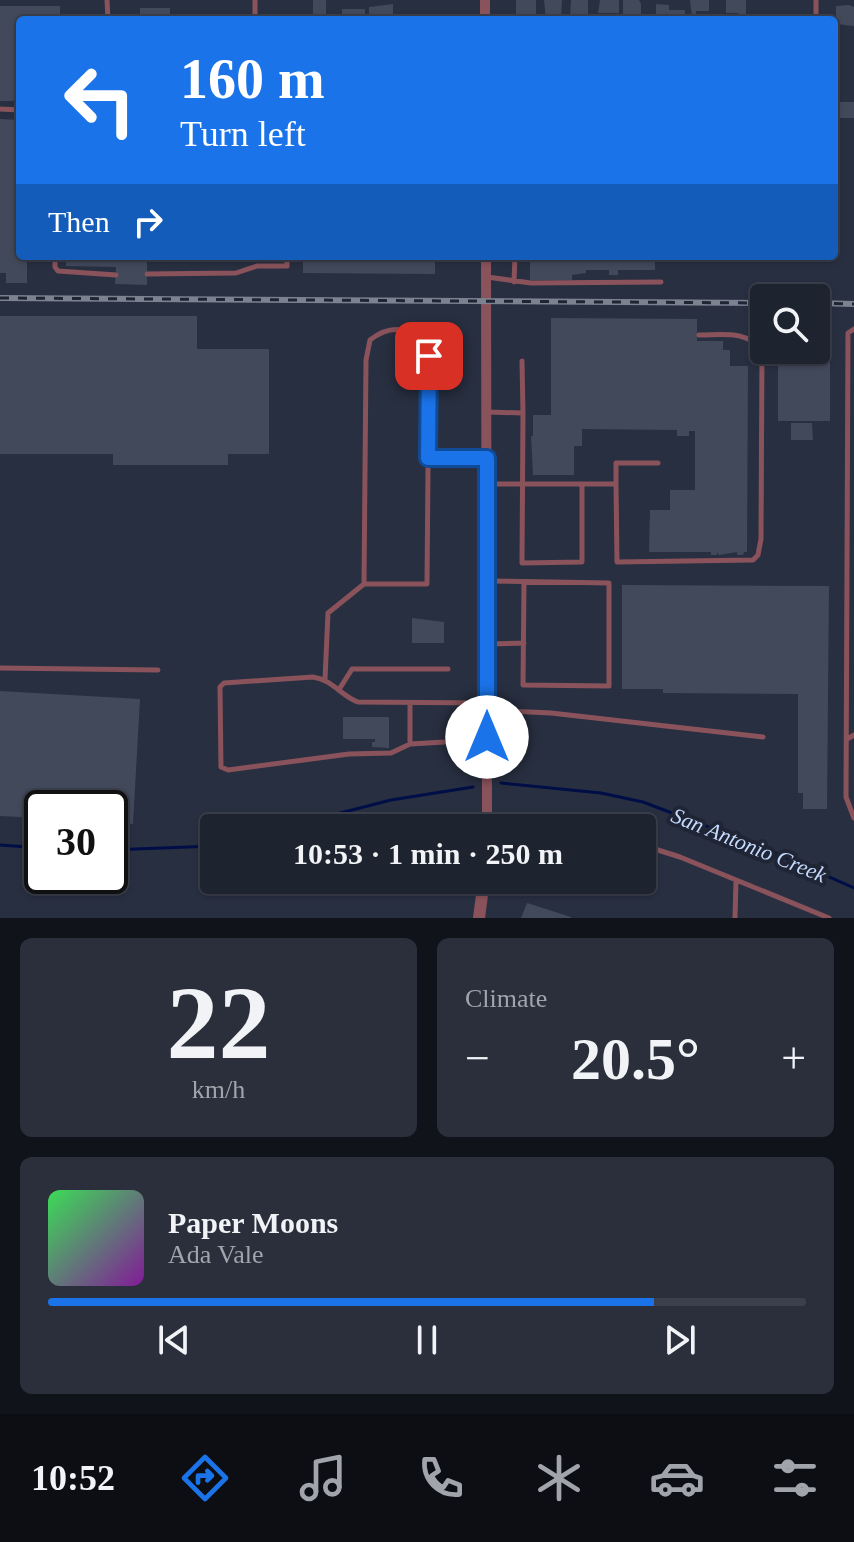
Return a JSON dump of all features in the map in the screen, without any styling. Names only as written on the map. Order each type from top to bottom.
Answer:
[{"type":"street","points":[[486,260],[486,814]]},
{"type":"street","points":[[479,918],[482,894]]},
{"type":"lane","points":[[55,260],[58,271],[116,275]]},
{"type":"lane","points":[[147,274],[236,273],[257,266],[287,266],[287,260]]},
{"type":"lane","points":[[514,282],[515,260]]},
{"type":"lane","points":[[486,277],[514,282],[661,282]]},
{"type":"lane","points":[[854,329],[848,333],[850,646],[846,797],[854,818]]},
{"type":"lane","points":[[325,679],[328,613],[364,584],[427,584],[429,356],[424,337],[407,330],[382,330],[370,340],[366,360],[364,584]]},
{"type":"lane","points":[[658,463],[616,463],[617,562],[753,560],[758,555],[761,539],[762,350],[756,342],[741,335],[699,335]]},
{"type":"lane","points":[[522,361],[522,563],[582,562],[582,484]]},
{"type":"lane","points":[[487,412],[523,413]]},
{"type":"lane","points":[[428,458],[487,458]]},
{"type":"lane","points":[[487,484],[616,484]]},
{"type":"lane","points":[[487,581],[609,583],[609,686],[523,685],[524,582]]},
{"type":"lane","points":[[486,644],[524,643]]},
{"type":"lane","points":[[0,668],[158,670]]},
{"type":"lane","points":[[340,689],[352,669],[448,669]]},
{"type":"lane","points":[[445,742],[410,744],[391,753],[349,754],[228,770],[221,767],[220,687],[224,683],[313,677],[325,679],[352,701],[358,702],[486,707],[763,737]]},
{"type":"lane","points":[[410,703],[410,744]]},
{"type":"lane","points":[[847,739],[854,735]]},
{"type":"lane","points":[[656,850],[829,918]]},
{"type":"lane","points":[[735,918],[736,880]]},
{"type":"building","points":[[313,0],[326,0],[326,16],[313,16]]},
{"type":"building","points":[[516,0],[536,0],[536,16],[516,16]]},
{"type":"building","points":[[544,0],[562,0],[561,16],[546,16]]},
{"type":"building","points":[[571,0],[588,0],[588,15],[570,16]]},
{"type":"building","points":[[600,0],[619,0],[619,13],[598,13]]},
{"type":"building","points":[[623,0],[639,0],[641,16],[623,16]]},
{"type":"building","points":[[690,0],[709,0],[709,11],[696,11],[696,16],[692,16]]},
{"type":"building","points":[[726,0],[746,0],[746,16],[726,13]]},
{"type":"building","points":[[393,4],[393,16],[369,16],[369,7]]},
{"type":"building","points":[[656,4],[669,5],[669,10],[685,10],[685,16],[656,16]]},
{"type":"building","points":[[0,6],[60,6],[60,16],[16,16],[16,100],[0,101]]},
{"type":"building","points":[[836,6],[854,7],[854,26],[838,24]]},
{"type":"building","points":[[140,8],[170,8],[170,15],[140,15]]},
{"type":"building","points":[[342,9],[365,9],[365,16],[342,16]]},
{"type":"building","points":[[838,102],[854,102],[854,118],[838,118]]},
{"type":"building","points":[[0,119],[16,120],[16,260],[27,260],[27,283],[6,283],[6,273],[0,273]]},
{"type":"building","points":[[66,260],[147,260],[147,285],[115,284],[116,267],[66,266]]},
{"type":"building","points":[[303,260],[435,260],[435,274],[303,273]]},
{"type":"building","points":[[530,260],[655,260],[655,270],[618,270],[618,275],[609,275],[609,270],[586,270],[586,273],[572,275],[572,280],[530,280]]},
{"type":"building","points":[[0,316],[197,316],[197,349],[269,349],[269,454],[228,454],[228,465],[113,465],[113,454],[0,454]]},
{"type":"building","points":[[551,318],[697,319],[697,341],[723,341],[723,350],[730,350],[730,366],[748,366],[747,552],[743,555],[737,555],[737,552],[719,555],[717,552],[717,555],[711,555],[711,552],[649,552],[650,510],[670,510],[670,490],[695,490],[695,431],[689,431],[689,436],[677,436],[677,430],[582,429],[582,446],[574,446],[574,475],[533,475],[533,415],[551,415]]},
{"type":"building","points":[[778,364],[830,364],[830,421],[778,421]]},
{"type":"building","points":[[791,423],[812,423],[813,440],[791,440]]},
{"type":"building","points":[[622,585],[829,586],[827,809],[803,809],[803,793],[798,793],[798,694],[663,693],[663,689],[622,689]]},
{"type":"building","points":[[412,618],[444,622],[444,643],[412,643]]},
{"type":"building","points":[[0,691],[140,699],[133,824],[128,824],[128,790],[24,790],[24,817],[0,816]]},
{"type":"building","points":[[343,717],[389,717],[389,748],[372,747],[375,739],[343,739]]},
{"type":"building","points":[[527,903],[571,917],[571,918],[521,918]]},
{"type":"waterway","name":"San Antonio Creek","points":[[501,783],[601,793],[643,802],[761,847],[854,888]]},
{"type":"waterway","name":"San Antonio Creek","points":[[336,814],[391,800],[473,787]]},
{"type":"waterway","name":"San Antonio Creek","points":[[0,845],[24,847]]},
{"type":"waterway","name":"San Antonio Creek","points":[[128,849],[200,847]]},
{"type":"railway","points":[[0,298],[750,303]]},
{"type":"railway","points":[[830,303],[854,304]]},
{"type":"route","points":[[429,356],[428,458],[487,458],[487,737]]}]
